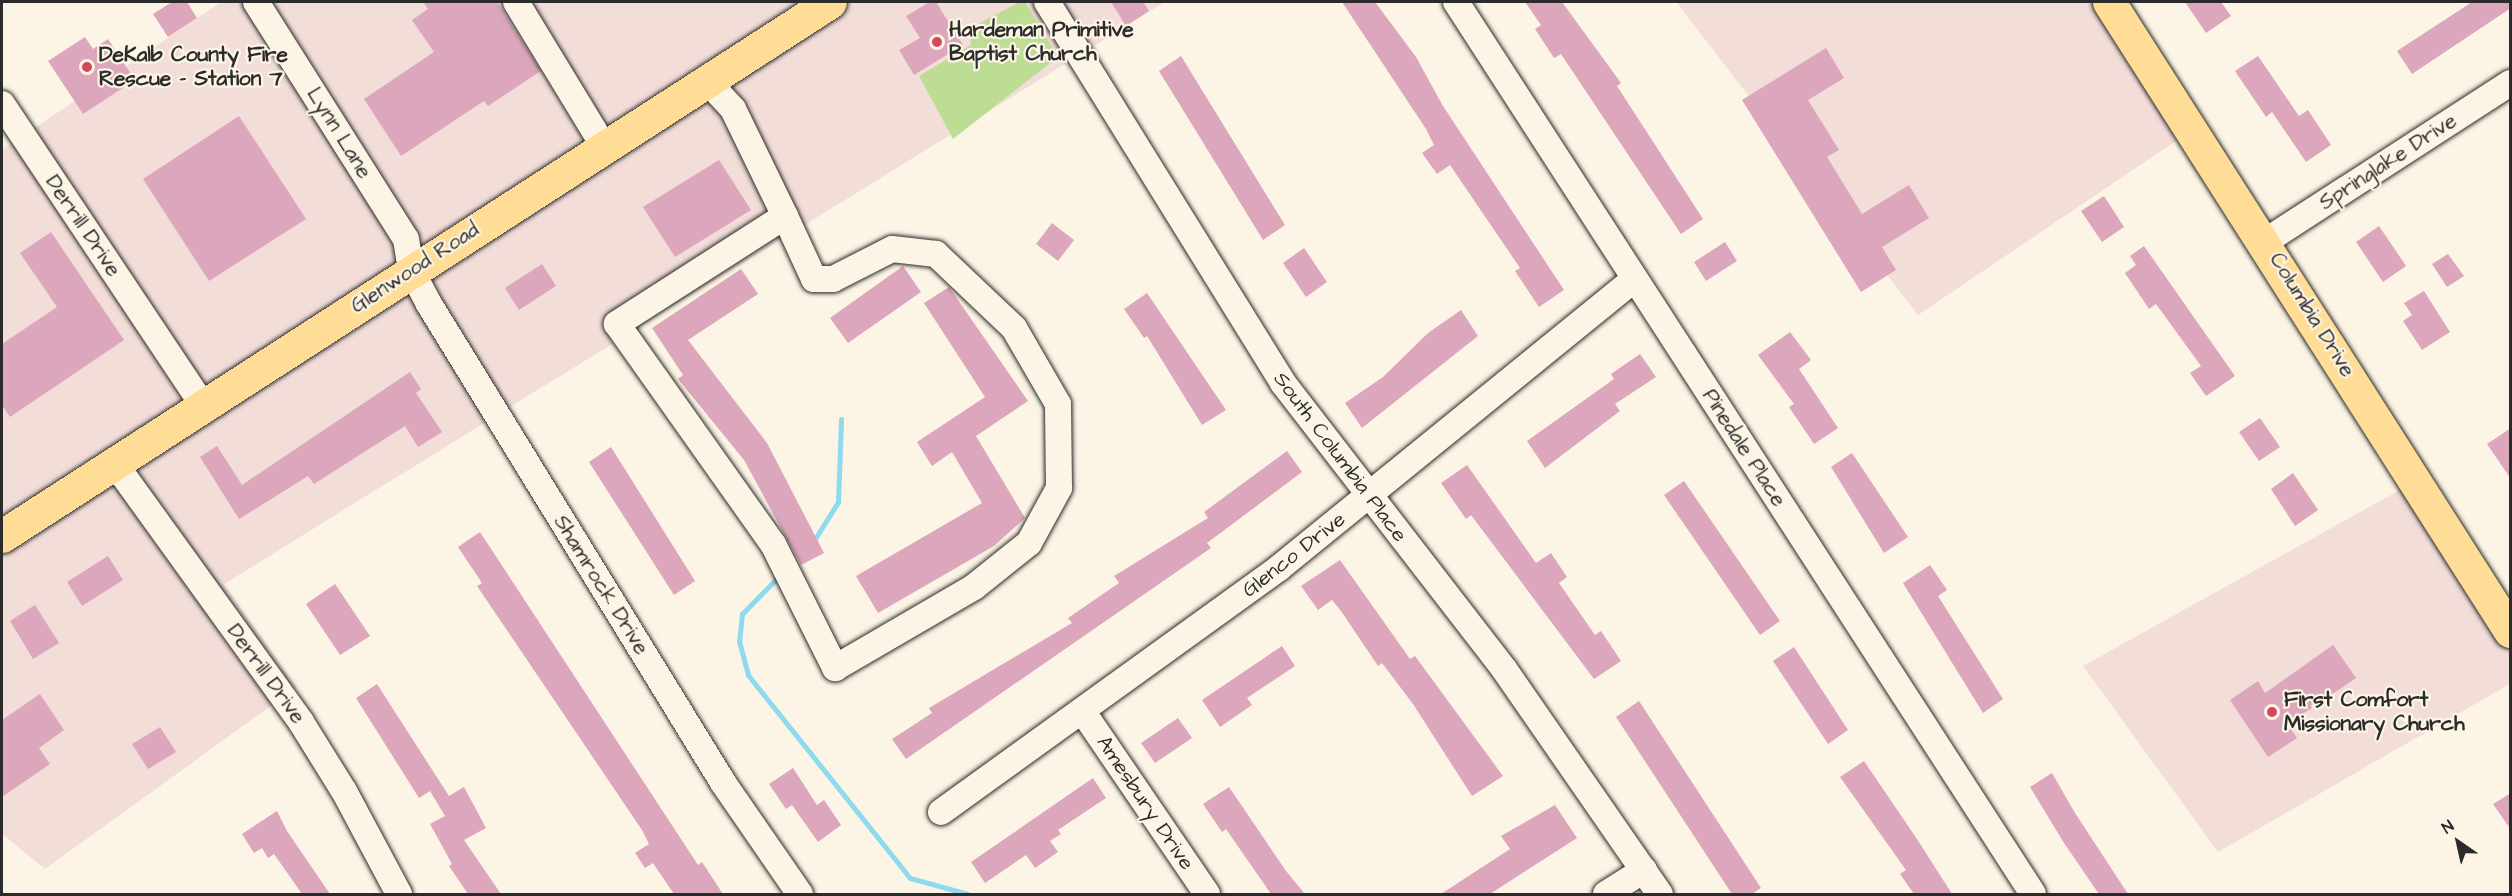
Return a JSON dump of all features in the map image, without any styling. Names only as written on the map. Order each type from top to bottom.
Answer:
[{"type":"main road","name":"Glenwood Road","points":[[2,536],[204,407],[411,270],[830,2]]},
{"type":"main road","name":"Columbia Drive","points":[[2109,2],[2266,242],[2511,631]]},
{"type":"street","name":"Lynn Lane","points":[[256,2],[406,238],[411,270]]},
{"type":"street","points":[[516,2],[604,147]]},
{"type":"street","name":"South Columbia Place","points":[[1047,2],[1283,383],[1368,497],[1504,669],[1660,894]]},
{"type":"street","name":"Pinedale Place","points":[[1456,2],[2033,894]]},
{"type":"street","points":[[707,81],[733,109],[785,216],[814,279],[833,279],[892,249],[936,254],[1014,328],[1058,404],[1059,488],[1029,543],[974,587],[835,668],[773,544],[617,324],[785,216]]},
{"type":"street","name":"Springlake Drive","points":[[2266,242],[2511,83]]},
{"type":"street","name":"Derrill Drive","points":[[2,104],[204,407]]},
{"type":"street","name":"Shamrock Drive","points":[[411,270],[724,784],[800,894]]},
{"type":"street","name":"Glenco Drive","points":[[941,812],[1083,712],[1368,497],[1634,279]]},
{"type":"street","name":"Derrill Drive","points":[[115,464],[301,722],[344,791],[399,894]]},
{"type":"street","name":"Amesbury Drive","points":[[1083,712],[1206,894]]},
{"type":"street","points":[[1606,894],[1644,870]]},
{"type":"shaded area","points":[[221,2],[1165,2],[224,584],[297,687],[45,869],[2,834],[2,150]]},
{"type":"shaded area","points":[[1676,2],[2118,2],[2201,124],[1918,315]]},
{"type":"shaded area","points":[[2416,481],[2510,631],[2510,684],[2218,852],[2083,666]]},
{"type":"green space","points":[[1020,2],[1025,2],[1058,57],[953,139],[919,76],[971,45],[970,28]]},
{"type":"building","points":[[172,2],[187,2],[197,18],[168,37],[153,14]]},
{"type":"building","points":[[423,2],[497,2],[541,71],[488,106],[484,101],[401,156],[364,99],[434,52],[412,20],[428,9]]},
{"type":"building","name":"Hardeman Primitive Baptist Church","points":[[930,2],[936,2],[963,45],[914,75],[899,50],[920,38],[906,16]]},
{"type":"building","points":[[1111,2],[1143,2],[1149,11],[1126,26]]},
{"type":"building","points":[[1342,2],[1375,2],[1416,57],[1443,106],[1564,290],[1539,307],[1515,271],[1520,268],[1450,165],[1437,174],[1422,153],[1434,145],[1426,129]]},
{"type":"building","points":[[1525,2],[1562,2],[1621,83],[1617,86],[1703,219],[1681,234],[1561,54],[1554,58],[1535,29],[1541,25]]},
{"type":"building","points":[[2185,2],[2221,2],[2231,16],[2206,33]]},
{"type":"building","points":[[2472,2],[2511,2],[2511,8],[2412,74],[2397,51]]},
{"type":"building","points":[[85,37],[93,49],[108,39],[135,80],[83,114],[48,61]]},
{"type":"building","points":[[1826,48],[1844,78],[1808,100],[1839,150],[1827,157],[1862,214],[1909,185],[1929,218],[1882,247],[1896,270],[1861,292],[1742,100]]},
{"type":"building","points":[[1181,56],[1285,225],[1263,240],[1159,71]]},
{"type":"building","points":[[2258,56],[2299,116],[2308,110],[2331,145],[2306,162],[2272,112],[2266,117],[2235,71]]},
{"type":"building","points":[[239,116],[306,219],[209,281],[143,179]]},
{"type":"building","points":[[719,160],[751,210],[675,257],[643,207]]},
{"type":"building","points":[[2104,196],[2124,227],[2102,242],[2081,211]]},
{"type":"building","points":[[1052,223],[1074,240],[1058,261],[1036,244]]},
{"type":"building","points":[[2379,226],[2406,266],[2383,282],[2356,242]]},
{"type":"building","points":[[51,232],[124,340],[10,417],[2,405],[2,344],[57,307],[20,253]]},
{"type":"building","points":[[1725,242],[1737,261],[1706,281],[1694,262]]},
{"type":"building","points":[[2144,246],[2235,376],[2206,396],[2190,373],[2201,366],[2156,304],[2149,309],[2125,273],[2136,265],[2130,256]]},
{"type":"building","points":[[1304,248],[1327,282],[1306,297],[1283,263]]},
{"type":"building","points":[[2448,254],[2464,276],[2447,287],[2432,264]]},
{"type":"building","points":[[542,264],[556,286],[519,310],[505,288]]},
{"type":"building","points":[[903,266],[921,292],[848,343],[830,318]]},
{"type":"building","points":[[741,269],[758,294],[688,340],[767,443],[824,553],[801,565],[744,460],[678,379],[683,375],[652,328]]},
{"type":"building","points":[[949,287],[1028,401],[976,436],[1025,518],[994,546],[878,613],[856,576],[982,503],[952,452],[932,466],[917,442],[985,397],[924,303]]},
{"type":"building","points":[[2424,291],[2450,332],[2422,350],[2403,321],[2412,315],[2404,303]]},
{"type":"building","points":[[1147,293],[1226,410],[1202,425],[1147,336],[1144,338],[1124,309]]},
{"type":"building","points":[[1461,310],[1478,336],[1362,428],[1345,403],[1383,377],[1428,333]]},
{"type":"building","points":[[1790,332],[1811,360],[1799,369],[1838,428],[1814,444],[1789,407],[1794,404],[1758,355]]},
{"type":"building","points":[[1640,354],[1656,377],[1615,404],[1620,411],[1545,468],[1527,441],[1614,379],[1611,374]]},
{"type":"building","points":[[410,372],[421,389],[416,393],[442,432],[418,447],[405,426],[314,484],[308,476],[239,519],[200,457],[217,446],[242,485]]},
{"type":"building","points":[[2260,418],[2280,447],[2259,461],[2239,432]]},
{"type":"building","points":[[2511,428],[2511,479],[2487,444]]},
{"type":"building","points":[[611,447],[695,581],[674,595],[589,462]]},
{"type":"building","points":[[1287,451],[1302,472],[1207,543],[1211,548],[906,759],[892,739],[932,713],[929,708],[1072,623],[1068,618],[1119,583],[1114,576],[1208,518],[1204,512]]},
{"type":"building","points":[[1852,453],[1908,537],[1884,553],[1831,467]]},
{"type":"building","points":[[1467,465],[1536,563],[1551,553],[1567,577],[1559,583],[1595,635],[1601,631],[1621,661],[1594,679],[1471,515],[1466,519],[1441,483]]},
{"type":"building","points":[[2293,473],[2318,510],[2295,526],[2271,489]]},
{"type":"building","points":[[1684,481],[1780,621],[1760,635],[1664,495]]},
{"type":"building","points":[[480,532],[698,865],[702,862],[723,894],[674,894],[653,863],[645,868],[635,853],[649,844],[642,830],[477,586],[482,583],[458,547]]},
{"type":"building","points":[[108,556],[123,580],[82,606],[67,582]]},
{"type":"building","points":[[1340,560],[1410,659],[1415,656],[1503,776],[1472,796],[1413,704],[1382,663],[1378,666],[1332,600],[1318,610],[1301,586]]},
{"type":"building","points":[[1930,565],[1947,590],[1938,596],[2003,699],[1983,713],[1903,583]]},
{"type":"building","points":[[335,584],[370,636],[340,655],[306,604]]},
{"type":"building","points":[[35,605],[59,643],[33,659],[10,621]]},
{"type":"building","name":"First Comfort Missionary Church","points":[[2333,645],[2356,678],[2288,724],[2297,738],[2268,757],[2230,700],[2258,681],[2265,693]]},
{"type":"building","points":[[1282,646],[1295,666],[1247,698],[1252,705],[1220,727],[1202,700]]},
{"type":"building","points":[[1794,647],[1848,730],[1828,744],[1773,661]]},
{"type":"building","points":[[377,684],[449,796],[464,787],[486,828],[464,840],[501,894],[468,894],[449,866],[452,864],[430,824],[445,816],[430,791],[419,798],[356,698]]},
{"type":"building","points":[[40,694],[64,730],[39,748],[50,764],[2,797],[2,720]]},
{"type":"building","points":[[1639,701],[1761,888],[1752,894],[1732,894],[1616,717]]},
{"type":"building","points":[[1178,718],[1192,738],[1155,763],[1141,743]]},
{"type":"building","points":[[160,727],[176,752],[148,769],[132,744]]},
{"type":"building","points":[[1864,761],[1952,894],[1914,894],[1900,874],[1906,870],[1840,777]]},
{"type":"building","points":[[793,768],[817,805],[824,800],[841,825],[818,842],[792,805],[786,809],[769,784]]},
{"type":"building","points":[[2052,773],[2128,894],[2099,894],[2064,843],[2030,787]]},
{"type":"building","points":[[1093,778],[1106,798],[1058,830],[1061,834],[1050,841],[1058,852],[1035,868],[1026,855],[985,883],[971,862]]},
{"type":"building","points":[[1229,787],[1286,871],[1305,894],[1271,894],[1226,829],[1222,832],[1203,804]]},
{"type":"building","points":[[2511,793],[2511,830],[2493,804]]},
{"type":"building","points":[[1555,805],[1577,838],[1490,894],[1441,894],[1510,849],[1501,836]]},
{"type":"building","points":[[277,811],[287,831],[330,894],[302,894],[274,854],[268,858],[262,848],[254,853],[242,834]]},
{"type":"waterway","points":[[813,542],[838,502],[841,419]]},
{"type":"waterway","points":[[781,574],[742,614],[739,641],[748,675],[910,878],[968,894]]},
{"type":"place","name":"Hardeman Primitive Baptist Church","points":[[937,42]]},
{"type":"place","name":"DeKalb County Fire Rescue - Station 7","points":[[87,67]]},
{"type":"place","name":"First Comfort Missionary Church","points":[[2272,712]]}]
